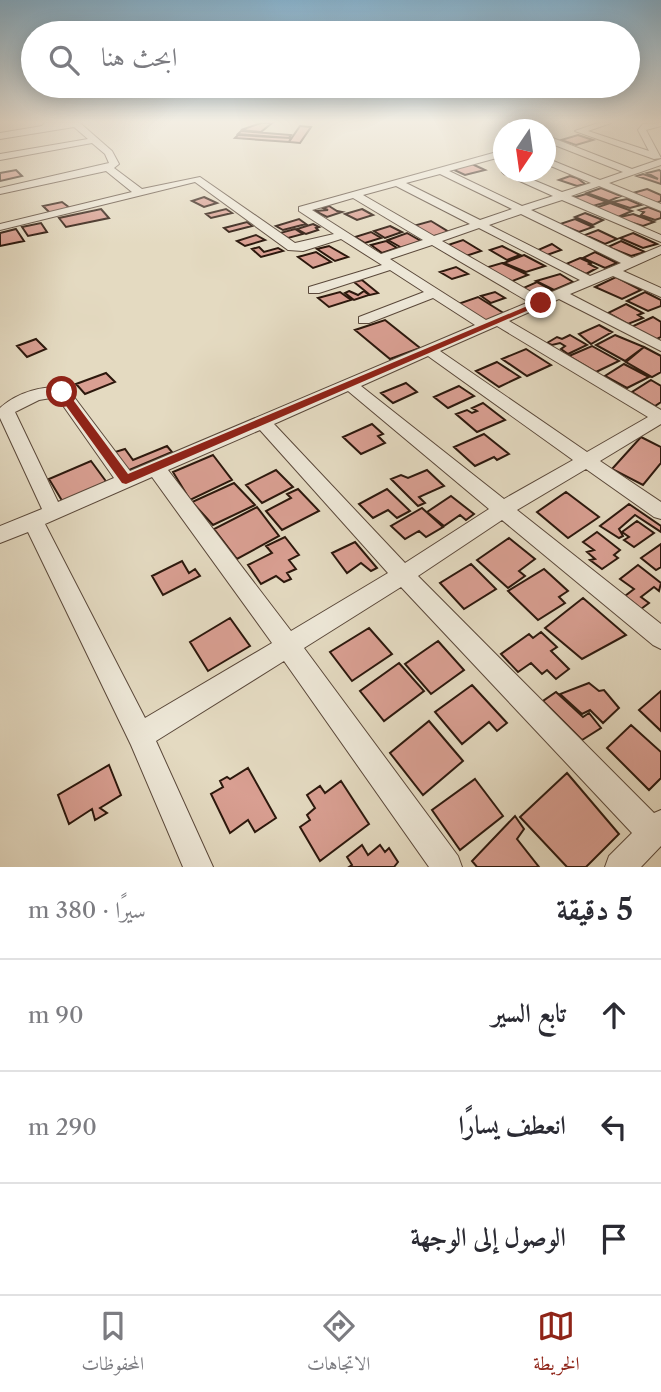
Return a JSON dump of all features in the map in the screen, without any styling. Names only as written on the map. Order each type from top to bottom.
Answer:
[{"type":"street","points":[[0,191],[108,168],[113,163]]},
{"type":"street","points":[[463,163],[303,209],[433,293],[661,417]]},
{"type":"street","points":[[610,163],[635,173]]},
{"type":"street","points":[[378,258],[635,173],[650,163]]},
{"type":"street","points":[[556,165],[661,208]]},
{"type":"street","points":[[108,168],[139,193]]},
{"type":"street","points":[[439,170],[632,263]]},
{"type":"street","points":[[0,227],[200,180],[292,247],[303,247],[341,235]]},
{"type":"street","points":[[396,182],[591,281]]},
{"type":"street","points":[[531,182],[661,239]]},
{"type":"street","points":[[353,194],[541,303]]},
{"type":"street","points":[[0,535],[661,250]]},
{"type":"street","points":[[314,289],[390,266]]},
{"type":"street","points":[[615,272],[661,293]]},
{"type":"street","points":[[364,320],[433,293]]},
{"type":"street","points":[[561,295],[661,347]]},
{"type":"street","points":[[430,351],[661,512]]},
{"type":"street","points":[[349,384],[661,638]]},
{"type":"street","points":[[126,480],[62,392],[52,391],[13,405],[7,410],[43,517],[198,867]]},
{"type":"street","points":[[140,736],[403,575],[503,509],[661,417]]},
{"type":"street","points":[[262,421],[403,575],[657,829],[620,867]]},
{"type":"street","points":[[155,467],[447,867]]},
{"type":"building","points":[[472,164],[485,170],[465,175],[452,169]]},
{"type":"building","points":[[16,170],[22,176],[0,181],[0,173]]},
{"type":"building","points":[[659,170],[661,184],[637,176],[643,174],[658,179],[647,173]]},
{"type":"building","points":[[570,176],[585,184],[577,186],[559,180]]},
{"type":"building","points":[[601,188],[621,196],[609,201],[587,193]]},
{"type":"building","points":[[647,189],[661,195],[661,201],[657,203],[633,193]]},
{"type":"building","points":[[586,194],[607,202],[593,206],[572,198]]},
{"type":"building","points":[[204,197],[217,203],[204,207],[192,201]]},
{"type":"building","points":[[627,199],[641,205],[630,208],[612,202]]},
{"type":"building","points":[[62,202],[70,208],[50,213],[43,206]]},
{"type":"building","points":[[610,203],[632,211],[618,217],[595,208]]},
{"type":"building","points":[[329,206],[342,212],[327,217],[315,211],[328,210],[323,208]]},
{"type":"building","points":[[648,207],[661,212],[661,218],[655,220],[641,215],[644,212],[639,210]]},
{"type":"building","points":[[101,209],[109,218],[66,227],[59,218]]},
{"type":"building","points":[[226,209],[232,213],[211,218],[206,214]]},
{"type":"building","points":[[362,209],[373,215],[357,220],[345,214]]},
{"type":"building","points":[[585,213],[603,220],[593,225],[575,217]]},
{"type":"building","points":[[633,214],[654,222],[643,226],[616,218]]},
{"type":"building","points":[[299,219],[306,224],[283,230],[276,226]]},
{"type":"building","points":[[575,219],[593,227],[579,232],[560,224]]},
{"type":"building","points":[[431,221],[449,232],[431,237],[413,226]]},
{"type":"building","points":[[247,222],[252,226],[229,232],[224,228]]},
{"type":"building","points":[[41,223],[47,232],[28,236],[22,227]]},
{"type":"building","points":[[313,224],[319,227],[316,228],[318,230],[306,234],[297,229]]},
{"type":"building","points":[[390,226],[402,232],[385,238],[374,231]]},
{"type":"building","points":[[16,229],[24,241],[0,246],[0,233]]},
{"type":"building","points":[[295,229],[303,234],[288,238],[280,233]]},
{"type":"building","points":[[598,230],[617,239],[605,244],[585,235]]},
{"type":"building","points":[[371,232],[381,238],[365,243],[355,237]]},
{"type":"building","points":[[407,233],[421,241],[402,248],[388,240]]},
{"type":"building","points":[[633,233],[657,244],[643,248],[620,238]]},
{"type":"building","points":[[256,235],[265,240],[245,246],[237,241]]},
{"type":"building","points":[[463,240],[481,251],[466,256],[448,245]]},
{"type":"building","points":[[386,241],[397,248],[382,253],[371,245]]},
{"type":"building","points":[[621,241],[645,252],[631,256],[608,247]]},
{"type":"building","points":[[552,244],[561,250],[547,255],[538,250]]},
{"type":"building","points":[[329,246],[348,257],[335,261],[317,249]]},
{"type":"building","points":[[502,246],[520,255],[507,260],[490,250]]},
{"type":"building","points":[[259,247],[264,252],[278,248],[283,251],[261,257],[252,249]]},
{"type":"building","points":[[316,252],[331,262],[313,268],[298,257]]},
{"type":"building","points":[[595,252],[617,263],[605,268],[583,258]]},
{"type":"building","points":[[524,255],[545,266],[526,272],[504,263]]},
{"type":"building","points":[[580,258],[597,268],[586,274],[566,264]]},
{"type":"building","points":[[502,263],[528,275],[510,282],[485,268]]},
{"type":"building","points":[[456,267],[468,274],[452,279],[440,272]]},
{"type":"building","points":[[560,274],[573,282],[554,290],[536,281]]},
{"type":"building","points":[[616,277],[641,290],[622,299],[595,287]]},
{"type":"building","points":[[362,280],[378,293],[370,295],[354,282]]},
{"type":"building","points":[[537,282],[552,290],[536,297],[521,289]]},
{"type":"building","points":[[349,291],[358,295],[364,291],[369,295],[354,300],[345,293]]},
{"type":"building","points":[[340,292],[351,300],[329,307],[318,298]]},
{"type":"building","points":[[495,292],[505,298],[491,303],[481,296]]},
{"type":"building","points":[[645,292],[661,300],[661,306],[648,311],[627,301]]},
{"type":"building","points":[[478,297],[505,314],[484,322],[458,304]]},
{"type":"building","points":[[626,304],[643,313],[638,315],[643,318],[628,324],[608,313]]},
{"type":"building","points":[[653,317],[661,322],[661,337],[655,340],[631,327]]},
{"type":"building","points":[[385,320],[420,348],[390,359],[355,330]]},
{"type":"building","points":[[599,325],[612,332],[591,344],[579,334]]},
{"type":"building","points":[[570,335],[587,345],[568,354],[561,349],[565,346],[560,343],[547,343],[557,337],[562,339]]},
{"type":"building","points":[[615,335],[644,347],[625,361],[596,345]]},
{"type":"building","points":[[36,339],[46,349],[27,357],[17,346]]},
{"type":"building","points":[[592,346],[619,361],[596,372],[569,356]]},
{"type":"building","points":[[644,347],[661,356],[661,372],[652,377],[626,362]]},
{"type":"building","points":[[526,349],[551,365],[527,376],[502,359]]},
{"type":"building","points":[[497,362],[520,377],[499,387],[476,371]]},
{"type":"building","points":[[624,364],[649,377],[627,388],[605,376]]},
{"type":"building","points":[[106,373],[115,382],[85,394],[76,384]]},
{"type":"building","points":[[651,380],[661,386],[661,402],[655,406],[632,392]]},
{"type":"building","points":[[406,383],[417,392],[393,403],[381,393]]},
{"type":"building","points":[[459,386],[474,396],[448,408],[434,397]]},
{"type":"building","points":[[483,403],[505,420],[477,432],[456,414],[467,410],[472,413],[477,411],[472,408]]},
{"type":"building","points":[[372,424],[383,434],[378,436],[385,443],[361,454],[343,437]]},
{"type":"building","points":[[484,434],[509,454],[497,460],[494,457],[475,466],[454,447]]},
{"type":"building","points":[[641,437],[661,447],[661,463],[643,485],[612,469]]},
{"type":"building","points":[[167,446],[172,452],[127,471],[115,452],[125,449],[133,460]]},
{"type":"building","points":[[213,455],[232,480],[190,500],[173,472]]},
{"type":"building","points":[[91,461],[108,484],[64,504],[49,479]]},
{"type":"building","points":[[276,470],[293,487],[262,503],[246,485]]},
{"type":"building","points":[[427,470],[444,486],[419,497],[425,503],[418,506],[391,479],[401,475],[408,478]]},
{"type":"building","points":[[234,483],[255,505],[213,525],[192,502]]},
{"type":"building","points":[[298,489],[319,511],[282,530],[266,511],[291,498],[287,494]]},
{"type":"building","points":[[387,489],[410,511],[397,518],[388,510],[373,518],[359,504]]},
{"type":"building","points":[[566,492],[599,517],[568,538],[537,512]]},
{"type":"building","points":[[451,496],[474,514],[466,520],[460,515],[444,526],[427,512]]},
{"type":"building","points":[[629,504],[661,526],[661,532],[635,515],[619,529],[623,536],[619,538],[600,526]]},
{"type":"building","points":[[257,507],[279,536],[237,559],[214,529]]},
{"type":"building","points":[[422,508],[443,527],[426,537],[419,531],[405,539],[391,526]]},
{"type":"building","points":[[637,521],[654,533],[634,547],[624,540],[629,537],[622,532]]},
{"type":"building","points":[[597,532],[620,550],[614,555],[618,558],[602,569],[590,560],[595,559],[587,552],[594,550],[583,542]]},
{"type":"building","points":[[285,537],[299,555],[289,560],[296,569],[287,573],[291,579],[284,582],[276,576],[261,584],[248,565],[272,553],[266,546]]},
{"type":"building","points":[[509,538],[535,559],[519,571],[525,576],[508,588],[477,560]]},
{"type":"building","points":[[355,542],[377,568],[371,571],[361,563],[347,573],[332,553]]},
{"type":"building","points":[[661,544],[661,567],[656,570],[641,558]]},
{"type":"building","points":[[182,561],[189,573],[195,569],[200,576],[163,595],[152,576]]},
{"type":"building","points":[[471,564],[496,589],[464,609],[440,583]]},
{"type":"building","points":[[638,565],[661,583],[659,591],[654,587],[641,597],[649,603],[641,609],[625,596],[634,589],[620,579]]},
{"type":"building","points":[[544,569],[568,591],[559,597],[565,603],[538,620],[508,591]]},
{"type":"building","points":[[583,598],[626,635],[582,659],[545,628]]},
{"type":"building","points":[[230,618],[250,646],[208,671],[190,642]]},
{"type":"building","points":[[369,628],[392,654],[352,681],[330,652]]},
{"type":"building","points":[[541,632],[557,647],[551,651],[569,669],[556,679],[547,670],[542,674],[531,663],[518,672],[501,654],[529,634],[533,638]]},
{"type":"building","points":[[438,641],[464,670],[431,694],[405,664]]},
{"type":"building","points":[[399,663],[424,691],[384,721],[360,691]]},
{"type":"building","points":[[589,683],[599,691],[604,690],[619,708],[603,723],[590,710],[582,714],[560,694]]},
{"type":"building","points":[[472,685],[507,723],[497,731],[489,722],[462,744],[435,712]]},
{"type":"building","points":[[661,691],[661,731],[639,710]]},
{"type":"building","points":[[556,692],[583,717],[589,713],[601,728],[582,740],[543,701]]},
{"type":"building","points":[[429,721],[463,761],[423,795],[390,753]]},
{"type":"building","points":[[631,725],[661,752],[661,778],[649,790],[607,748]]},
{"type":"building","points":[[109,765],[121,795],[100,808],[107,813],[95,820],[92,809],[69,824],[58,795]]},
{"type":"building","points":[[248,768],[276,818],[255,832],[248,820],[230,833],[211,794],[223,787],[220,781],[227,777],[230,779]]},
{"type":"building","points":[[567,773],[619,834],[586,867],[567,867],[520,817]]},
{"type":"building","points":[[475,779],[503,816],[460,850],[432,810]]},
{"type":"building","points":[[341,781],[369,824],[320,861],[300,827],[310,820],[307,815],[315,808],[307,795],[320,786],[325,793]]},
{"type":"building","points":[[515,816],[524,829],[517,839],[539,867],[477,867],[472,861]]},
{"type":"building","points":[[362,845],[368,855],[380,845],[385,852],[389,848],[398,862],[394,867],[349,867],[352,865],[347,857]]},
{"type":"route","points":[[62,392],[126,480],[541,303]]}]
